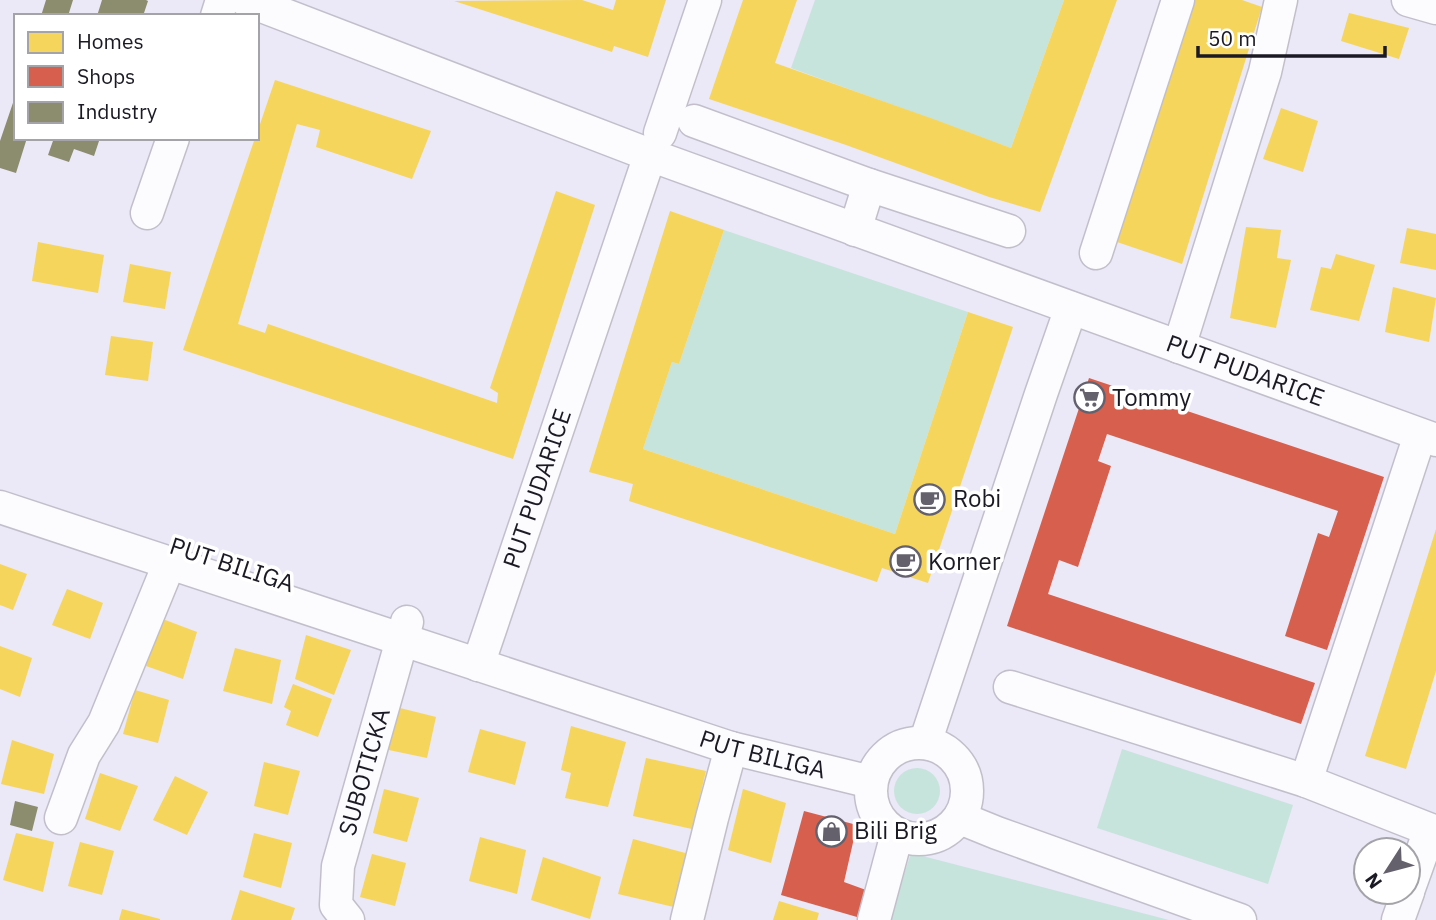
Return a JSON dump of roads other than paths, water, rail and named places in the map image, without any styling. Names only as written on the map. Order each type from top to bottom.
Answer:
[{"type":"street","name":"PUT PUDARICE","points":[[246,0],[655,144],[855,230],[1428,437],[1306,781]]},
{"type":"street","name":"PUT PUDARICE","points":[[466,661],[705,0]]},
{"type":"street","points":[[1096,253],[1178,0]]},
{"type":"street","points":[[1179,347],[1265,72],[1281,0]]},
{"type":"street","points":[[1408,0],[1436,8]]},
{"type":"street","points":[[694,121],[869,185],[1009,231]]},
{"type":"street","points":[[147,213],[172,140]]},
{"type":"street","points":[[855,230],[869,185]]},
{"type":"street","points":[[925,743],[1071,308]]},
{"type":"street","name":"PUT BILIGA","points":[[0,489],[405,631],[466,661],[732,748],[871,782]]},
{"type":"street","name":"PUT BILIGA","points":[[0,507],[169,564],[405,631]]},
{"type":"street","points":[[61,818],[84,755],[104,723],[169,564]]},
{"type":"street","name":"SUBOTICKA","points":[[348,920],[336,905],[338,866],[405,631]]},
{"type":"street","points":[[1010,687],[1306,781],[1433,831],[1422,858]]},
{"type":"street","points":[[911,743],[925,743],[939,746],[951,754],[960,765],[968,791],[966,805],[960,818],[938,836],[910,839],[897,834],[875,813],[871,782],[876,768],[885,756],[911,743]]},
{"type":"street","points":[[687,920],[732,748]]},
{"type":"street","points":[[960,818],[1240,920]]},
{"type":"street","points":[[874,920],[897,834]]},
{"type":"place","name":"Tommy","points":[[1089,398]]},
{"type":"place","name":"Robi","points":[[930,499]]},
{"type":"place","name":"Korner","points":[[905,562]]},
{"type":"place","name":"Bili Brig","points":[[831,831]]}]
